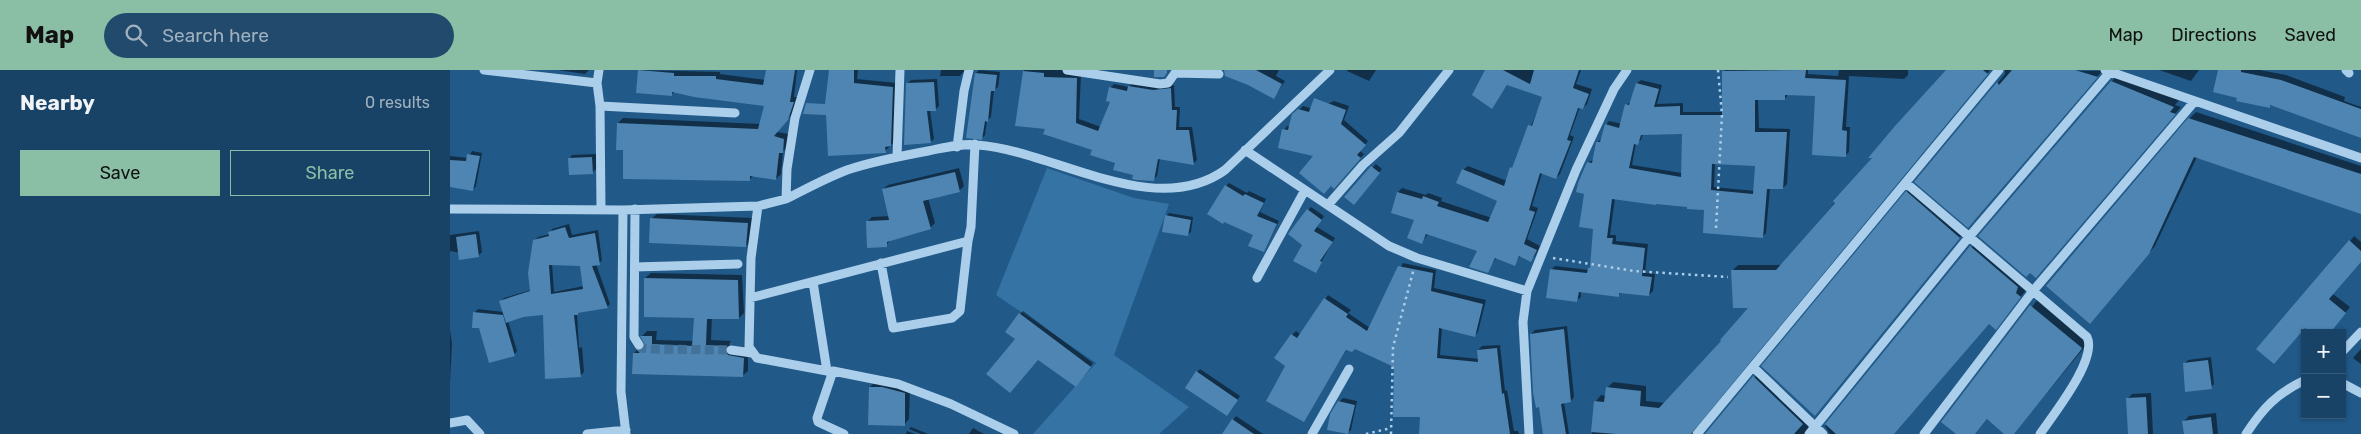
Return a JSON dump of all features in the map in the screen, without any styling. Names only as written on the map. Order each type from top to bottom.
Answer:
[{"type":"street","points":[[484,70],[597,83]]},
{"type":"street","points":[[599,70],[597,83],[600,106],[601,209]]},
{"type":"street","points":[[786,199],[787,169],[795,118],[810,70]]},
{"type":"street","points":[[897,156],[900,70]]},
{"type":"street","points":[[957,146],[964,91],[969,70]]},
{"type":"street","points":[[1067,70],[1160,84],[1168,83],[1176,73],[1219,74]]},
{"type":"street","points":[[450,209],[623,210],[758,206],[786,199],[847,171],[897,156],[975,144],[1001,148],[1143,189],[1157,190],[1209,180],[1224,170],[1330,70]]},
{"type":"street","points":[[1328,205],[1364,165],[1399,133],[1449,70]]},
{"type":"street","points":[[1529,434],[1523,322],[1527,291],[1576,170],[1614,89],[1628,70]]},
{"type":"street","points":[[1697,434],[1999,70]]},
{"type":"street","points":[[1809,434],[1969,236],[2107,71],[2361,158]]},
{"type":"street","points":[[1924,434],[2033,291],[2194,102]]},
{"type":"street","points":[[600,106],[735,113]]},
{"type":"street","points":[[880,263],[893,328],[952,318],[960,311],[971,227],[975,144]]},
{"type":"street","points":[[1245,150],[1328,205],[1356,226],[1389,246],[1417,258],[1527,291]]},
{"type":"street","points":[[1906,183],[2081,330],[2090,343],[2076,380],[2040,434]]},
{"type":"street","points":[[1257,278],[1305,190]]},
{"type":"street","points":[[752,353],[749,347],[751,258],[758,206]]},
{"type":"street","points":[[635,209],[634,337],[639,345]]},
{"type":"street","points":[[587,434],[626,432],[621,392],[623,210]]},
{"type":"street","points":[[750,298],[968,241]]},
{"type":"street","points":[[635,267],[738,264]]},
{"type":"street","points":[[732,350],[752,353],[764,360],[827,371],[813,282]]},
{"type":"street","points":[[2346,348],[2361,332]]},
{"type":"street","points":[[1753,367],[1822,434]]},
{"type":"street","points":[[1312,434],[1349,369]]},
{"type":"street","points":[[844,434],[818,422],[817,418],[833,370],[898,384],[951,404],[1014,434]]},
{"type":"street","points":[[2246,434],[2263,408],[2282,392],[2301,382]]},
{"type":"street","points":[[2346,385],[2361,393]]},
{"type":"street","points":[[450,422],[467,420],[480,434]]},
{"type":"path","points":[[1716,228],[1722,115],[1718,70]]},
{"type":"path","points":[[1541,256],[1634,271],[1728,277]]},
{"type":"path","points":[[1391,434],[1393,347],[1417,258]]},
{"type":"path","points":[[1366,434],[1390,428]]},
{"type":"shaded area","points":[[1047,168],[1134,198],[1169,204],[1114,355],[1189,407],[1159,434],[1033,434],[1096,363],[996,295]]},
{"type":"building","points":[[638,70],[674,73],[674,76],[716,76],[716,79],[763,85],[766,70],[795,70],[790,102],[794,102],[788,120],[774,136],[784,139],[783,153],[779,153],[776,180],[750,176],[750,181],[623,179],[623,150],[616,150],[617,123],[758,129],[764,106],[694,97],[672,92],[672,96],[636,93]]},
{"type":"building","points":[[829,70],[854,70],[854,83],[893,87],[891,146],[885,147],[886,153],[828,156],[826,115],[803,114],[806,103],[825,104]]},
{"type":"building","points":[[1154,70],[1167,70],[1167,73],[1164,77],[1154,77]]},
{"type":"building","points":[[1224,70],[1256,70],[1282,84],[1274,99],[1248,85],[1225,76]]},
{"type":"building","points":[[1485,70],[1503,70],[1530,84],[1534,70],[1579,70],[1573,88],[1589,94],[1583,109],[1578,108],[1567,140],[1571,141],[1556,179],[1540,173],[1529,210],[1535,212],[1524,244],[1537,250],[1531,262],[1519,256],[1515,266],[1495,258],[1488,273],[1469,267],[1477,251],[1426,234],[1422,244],[1407,238],[1414,220],[1391,213],[1397,192],[1422,199],[1423,196],[1439,202],[1437,206],[1488,222],[1497,201],[1456,183],[1462,169],[1504,186],[1528,125],[1532,126],[1542,97],[1507,85],[1492,109],[1472,95]]},
{"type":"building","points":[[1806,70],[1805,78],[1846,80],[1842,130],[1847,131],[1846,157],[1812,155],[1815,96],[1785,95],[1785,100],[1755,100],[1755,132],[1787,132],[1783,189],[1767,189],[1763,238],[1703,233],[1704,210],[1612,199],[1607,238],[1613,238],[1612,244],[1645,248],[1642,276],[1652,277],[1649,296],[1619,293],[1619,297],[1579,292],[1577,302],[1546,298],[1550,269],[1587,273],[1588,268],[1590,268],[1593,229],[1579,227],[1584,194],[1576,192],[1578,183],[1587,162],[1592,163],[1596,142],[1600,142],[1605,124],[1619,128],[1625,104],[1629,105],[1636,83],[1659,89],[1654,107],[1680,106],[1680,115],[1722,115],[1722,71]],"holes":[[[1682,134],[1681,177],[1629,168],[1634,144],[1638,145],[1641,135]],[[1712,164],[1755,166],[1753,194],[1711,190]]]},
{"type":"building","points":[[1946,70],[1983,70],[1988,74],[1691,434],[1591,432],[1594,401],[1604,402],[1606,387],[1641,391],[1640,406],[1659,408],[1721,341],[1748,308],[1733,308],[1731,270],[1776,270],[1835,203],[1833,201],[1872,158],[1868,158],[1895,126]]},
{"type":"building","points":[[2012,70],[2075,70],[2098,77],[1968,228],[1914,182],[1997,82],[1999,85]]},
{"type":"building","points":[[2218,70],[2241,70],[2241,72],[2281,80],[2361,109],[2361,138],[2270,105],[2270,108],[2236,101],[2237,98],[2213,92]]},
{"type":"building","points":[[1023,71],[1044,73],[1044,77],[1077,78],[1076,123],[1098,131],[1110,102],[1106,101],[1109,87],[1127,91],[1128,86],[1153,90],[1171,88],[1172,110],[1177,110],[1176,130],[1189,130],[1194,165],[1158,159],[1154,181],[1136,180],[1132,179],[1133,175],[1113,170],[1115,163],[1090,155],[1092,150],[1043,134],[1045,129],[1015,126]]},
{"type":"building","points":[[975,73],[997,75],[995,91],[991,91],[988,122],[985,121],[982,140],[966,138]]},
{"type":"building","points":[[2111,81],[2174,107],[2170,112],[2176,114],[2036,278],[2030,273],[2026,277],[1978,236]]},
{"type":"building","points":[[934,82],[936,111],[927,111],[931,143],[904,145],[906,83]]},
{"type":"building","points":[[1314,98],[1346,110],[1341,124],[1366,145],[1357,155],[1361,158],[1334,189],[1331,186],[1324,194],[1299,173],[1313,156],[1278,148],[1282,129],[1288,130],[1292,114],[1298,109],[1309,112]]},
{"type":"building","points":[[2188,118],[2361,174],[2361,214],[2194,157],[2149,254],[2090,324],[2046,286]]},
{"type":"building","points":[[467,154],[480,156],[473,191],[450,187],[450,160],[466,161]]},
{"type":"building","points":[[592,157],[593,174],[569,175],[568,158]]},
{"type":"building","points":[[1371,166],[1380,173],[1354,205],[1344,197]]},
{"type":"building","points":[[955,172],[960,192],[923,201],[931,229],[887,242],[887,247],[867,248],[866,221],[889,220],[882,189]]},
{"type":"building","points":[[1225,185],[1243,196],[1245,194],[1264,203],[1257,216],[1277,224],[1264,252],[1248,246],[1253,235],[1224,222],[1223,224],[1207,214]]},
{"type":"building","points":[[1906,191],[1960,238],[1815,416],[1761,366]]},
{"type":"building","points":[[1307,209],[1322,220],[1314,231],[1333,242],[1320,261],[1322,262],[1316,273],[1293,261],[1302,245],[1288,234]]},
{"type":"building","points":[[1165,215],[1191,220],[1188,236],[1162,232]]},
{"type":"building","points":[[650,218],[748,223],[746,247],[649,243]]},
{"type":"building","points":[[565,227],[569,238],[595,233],[600,265],[592,266],[608,308],[574,315],[581,377],[545,379],[543,315],[523,317],[506,323],[499,301],[530,291],[528,273],[533,240],[549,236],[548,232]],"holes":[[[549,265],[580,266],[583,289],[551,294]]]},
{"type":"building","points":[[476,234],[479,257],[459,260],[456,237]]},
{"type":"building","points":[[2349,240],[2361,251],[2361,262],[2329,299],[2346,313],[2333,329],[2301,329],[2301,333],[2274,364],[2256,349]]},
{"type":"building","points":[[1970,246],[2018,287],[2016,293],[2021,297],[1996,330],[1989,324],[1894,434],[1836,434],[1825,424]]},
{"type":"building","points":[[1398,266],[1433,273],[1431,291],[1483,304],[1475,337],[1439,328],[1437,358],[1478,362],[1477,350],[1497,348],[1502,394],[1504,393],[1510,434],[1419,434],[1420,417],[1393,417],[1394,367],[1355,349],[1352,352],[1346,350],[1304,422],[1266,401],[1285,366],[1274,358],[1291,334],[1297,338],[1324,298],[1348,314],[1346,317],[1367,331]]},
{"type":"building","points":[[644,278],[738,280],[739,319],[707,319],[706,345],[727,346],[725,350],[728,355],[744,358],[743,377],[632,374],[633,353],[639,353],[645,345],[640,336],[652,336],[652,344],[692,346],[694,318],[644,317]]},
{"type":"building","points":[[2030,305],[2082,348],[2081,350],[2014,434],[2004,434],[1987,419],[1975,434],[1956,434],[1941,422]]},
{"type":"building","points":[[473,312],[503,315],[515,356],[489,363],[479,328],[472,328]]},
{"type":"building","points":[[1019,313],[1091,367],[1076,387],[1038,360],[1010,393],[986,374],[1015,339],[1005,332]]},
{"type":"building","points":[[1564,329],[1571,402],[1561,404],[1566,434],[1543,434],[1539,407],[1536,408],[1533,392],[1530,334]]},
{"type":"building","points":[[2208,360],[2212,389],[2185,392],[2183,363]]},
{"type":"building","points":[[1196,371],[1238,400],[1227,416],[1185,388]]},
{"type":"building","points":[[1753,376],[1803,424],[1794,434],[1705,434]]},
{"type":"building","points":[[869,387],[882,387],[905,393],[905,426],[868,425]]},
{"type":"building","points":[[2146,397],[2148,434],[2128,434],[2126,398]]},
{"type":"building","points":[[1338,401],[1355,405],[1348,434],[1327,430],[1330,414]]},
{"type":"building","points":[[2211,417],[2213,434],[2184,434],[2182,421]]},
{"type":"building","points":[[1232,419],[1254,434],[1222,434]]},
{"type":"tunnel","points":[[639,345],[641,348],[652,349],[731,350]]}]
